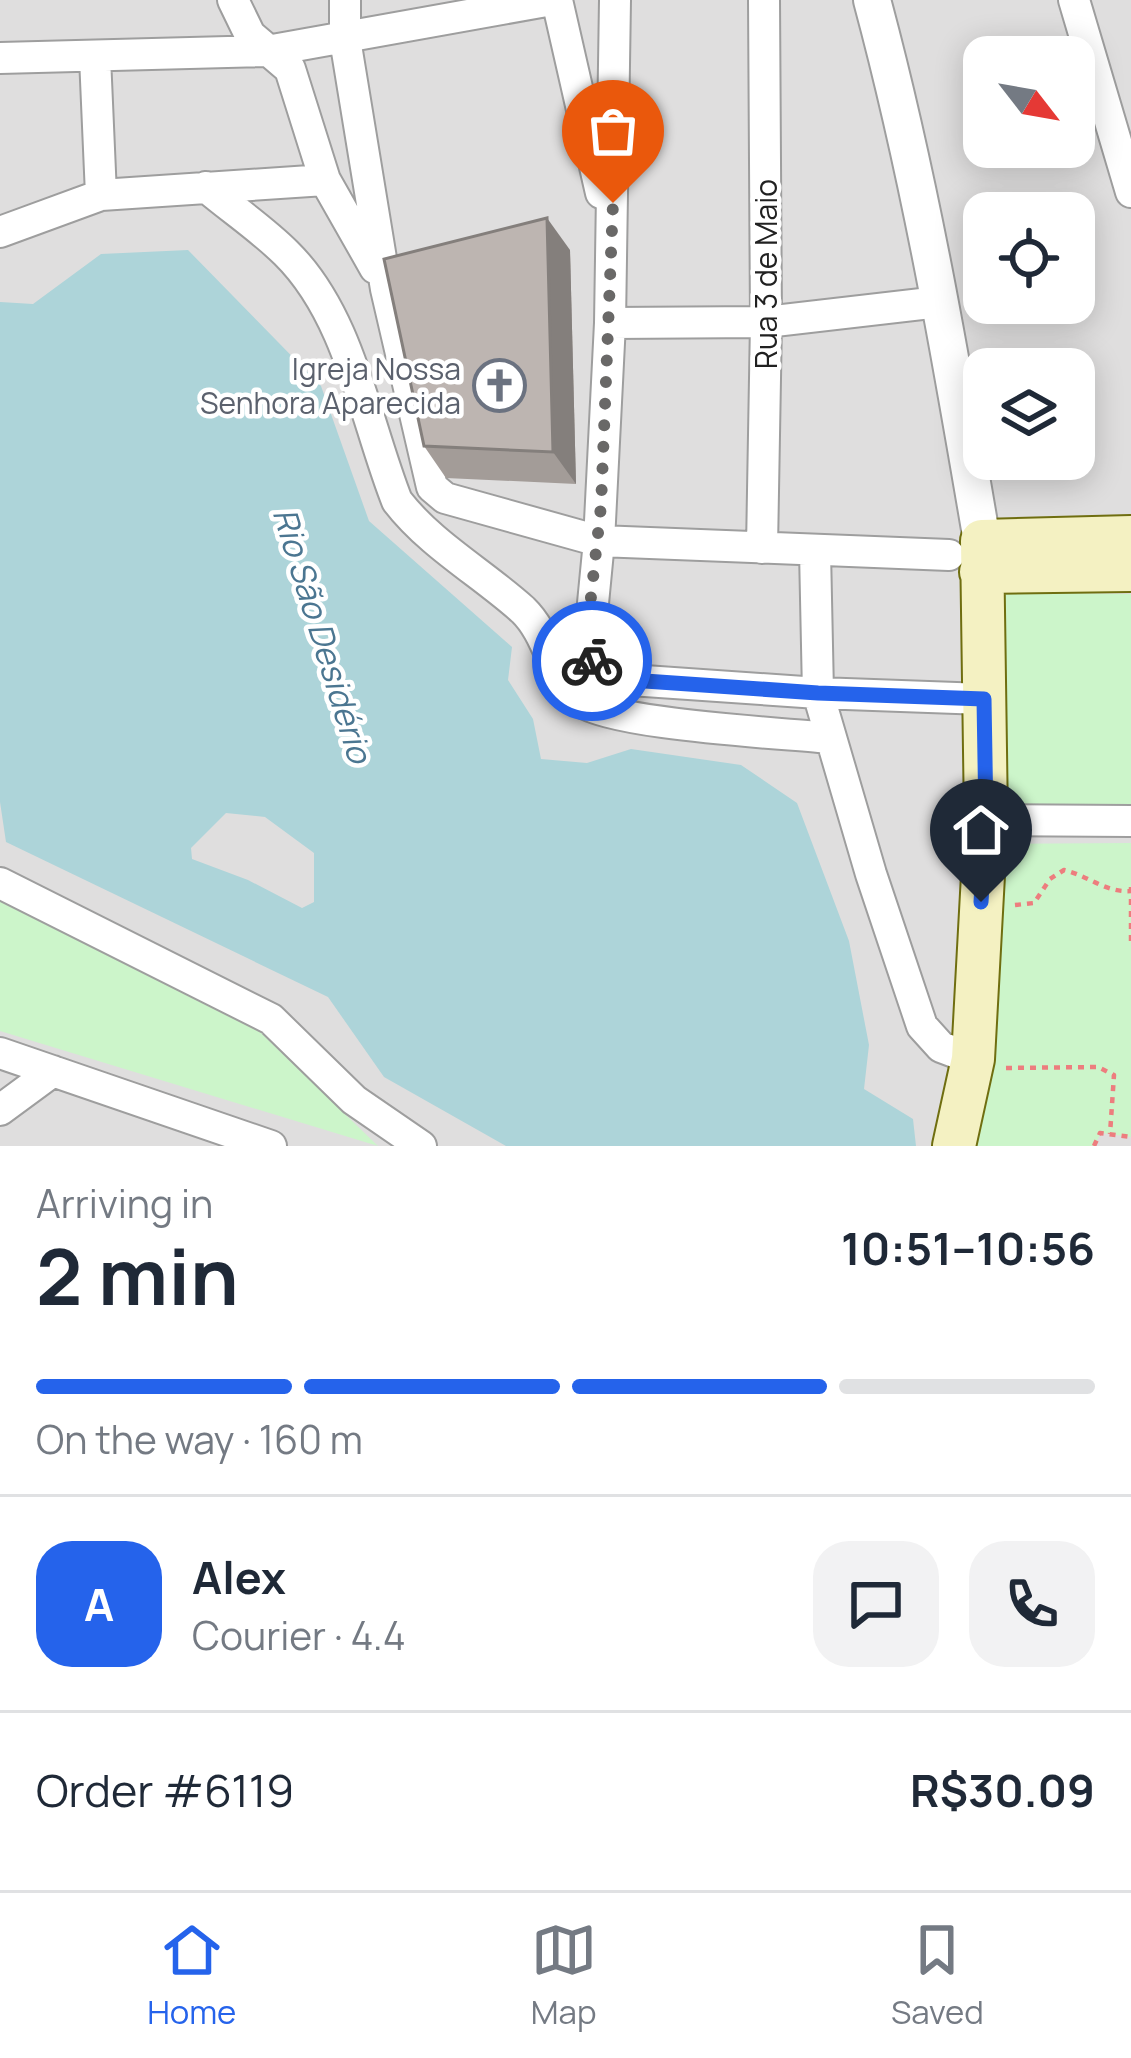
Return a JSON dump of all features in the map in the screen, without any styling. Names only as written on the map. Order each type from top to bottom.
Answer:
[{"type":"main road","points":[[970,556],[1131,536]]},
{"type":"main road","points":[[970,556],[1131,570]]},
{"type":"main road","points":[[954,1146],[989,1063],[984,699],[970,556]]},
{"type":"street","points":[[233,0],[250,35],[290,69],[325,180],[386,289]]},
{"type":"street","points":[[345,0],[345,39],[386,289],[432,487],[445,498],[599,541],[970,556],[939,302],[908,134],[872,0]]},
{"type":"street","points":[[0,58],[267,51],[555,0],[613,244]]},
{"type":"street","points":[[615,0],[610,323],[599,541],[586,642],[594,664],[616,679],[984,699]]},
{"type":"street","name":"Rua 3 de Maio","points":[[762,548],[764,0]]},
{"type":"street","points":[[1074,0],[1131,192]]},
{"type":"street","points":[[95,57],[100,195]]},
{"type":"street","points":[[0,232],[100,195],[325,180]]},
{"type":"street","points":[[206,187],[287,254],[308,281],[332,322],[398,501],[416,524],[528,615],[576,699],[590,708],[625,716],[829,738]]},
{"type":"street","points":[[610,323],[766,322],[939,302]]},
{"type":"street","points":[[815,550],[818,693],[922,1026],[941,1047],[989,1063]]},
{"type":"street","points":[[986,820],[1131,821]]},
{"type":"street","points":[[0,884],[271,1019],[354,1100],[421,1146]]},
{"type":"street","points":[[0,1052],[272,1146]]},
{"type":"street","points":[[0,1110],[52,1071]]},
{"type":"path","points":[[1003,902],[1034,903],[1050,879],[1064,870],[1116,892],[1131,889],[1131,946]]},
{"type":"path","points":[[989,1063],[1098,1067],[1114,1076],[1110,1134]]},
{"type":"path","points":[[1094,1146],[1100,1132],[1131,1137]]},
{"type":"shaded area","points":[[0,0],[1131,0],[1131,1146],[0,1146]]},
{"type":"green space","points":[[997,592],[1131,594],[1131,809],[993,808]]},
{"type":"green space","points":[[1131,843],[1131,1137],[1101,1133],[1094,1146],[966,1146],[996,844]]},
{"type":"green space","points":[[0,892],[257,1029],[378,1146],[0,1031]]},
{"type":"water","name":"Rio São Desidério","points":[[188,250],[321,386],[369,521],[512,647],[508,680],[533,719],[541,759],[587,763],[631,749],[741,765],[797,803],[849,941],[869,1045],[864,1089],[913,1119],[916,1146],[506,1146],[384,1077],[328,997],[6,842],[0,802],[0,302],[33,304],[101,254]],"holes":[[[226,813],[265,817],[314,853],[314,902],[302,908],[248,880],[192,859],[191,848]]]},
{"type":"building","name":"Igreja Nossa Senhora Aparecida","points":[[547,218],[553,452],[424,446],[384,259]]},
{"type":"way so far","points":[[592,661],[586,642],[599,541],[613,203]]},
{"type":"place","name":"Igreja Nossa Senhora Aparecida","points":[[500,385]]},
{"type":"route","points":[[592,661],[616,679],[984,699],[986,820],[981,902]]}]
